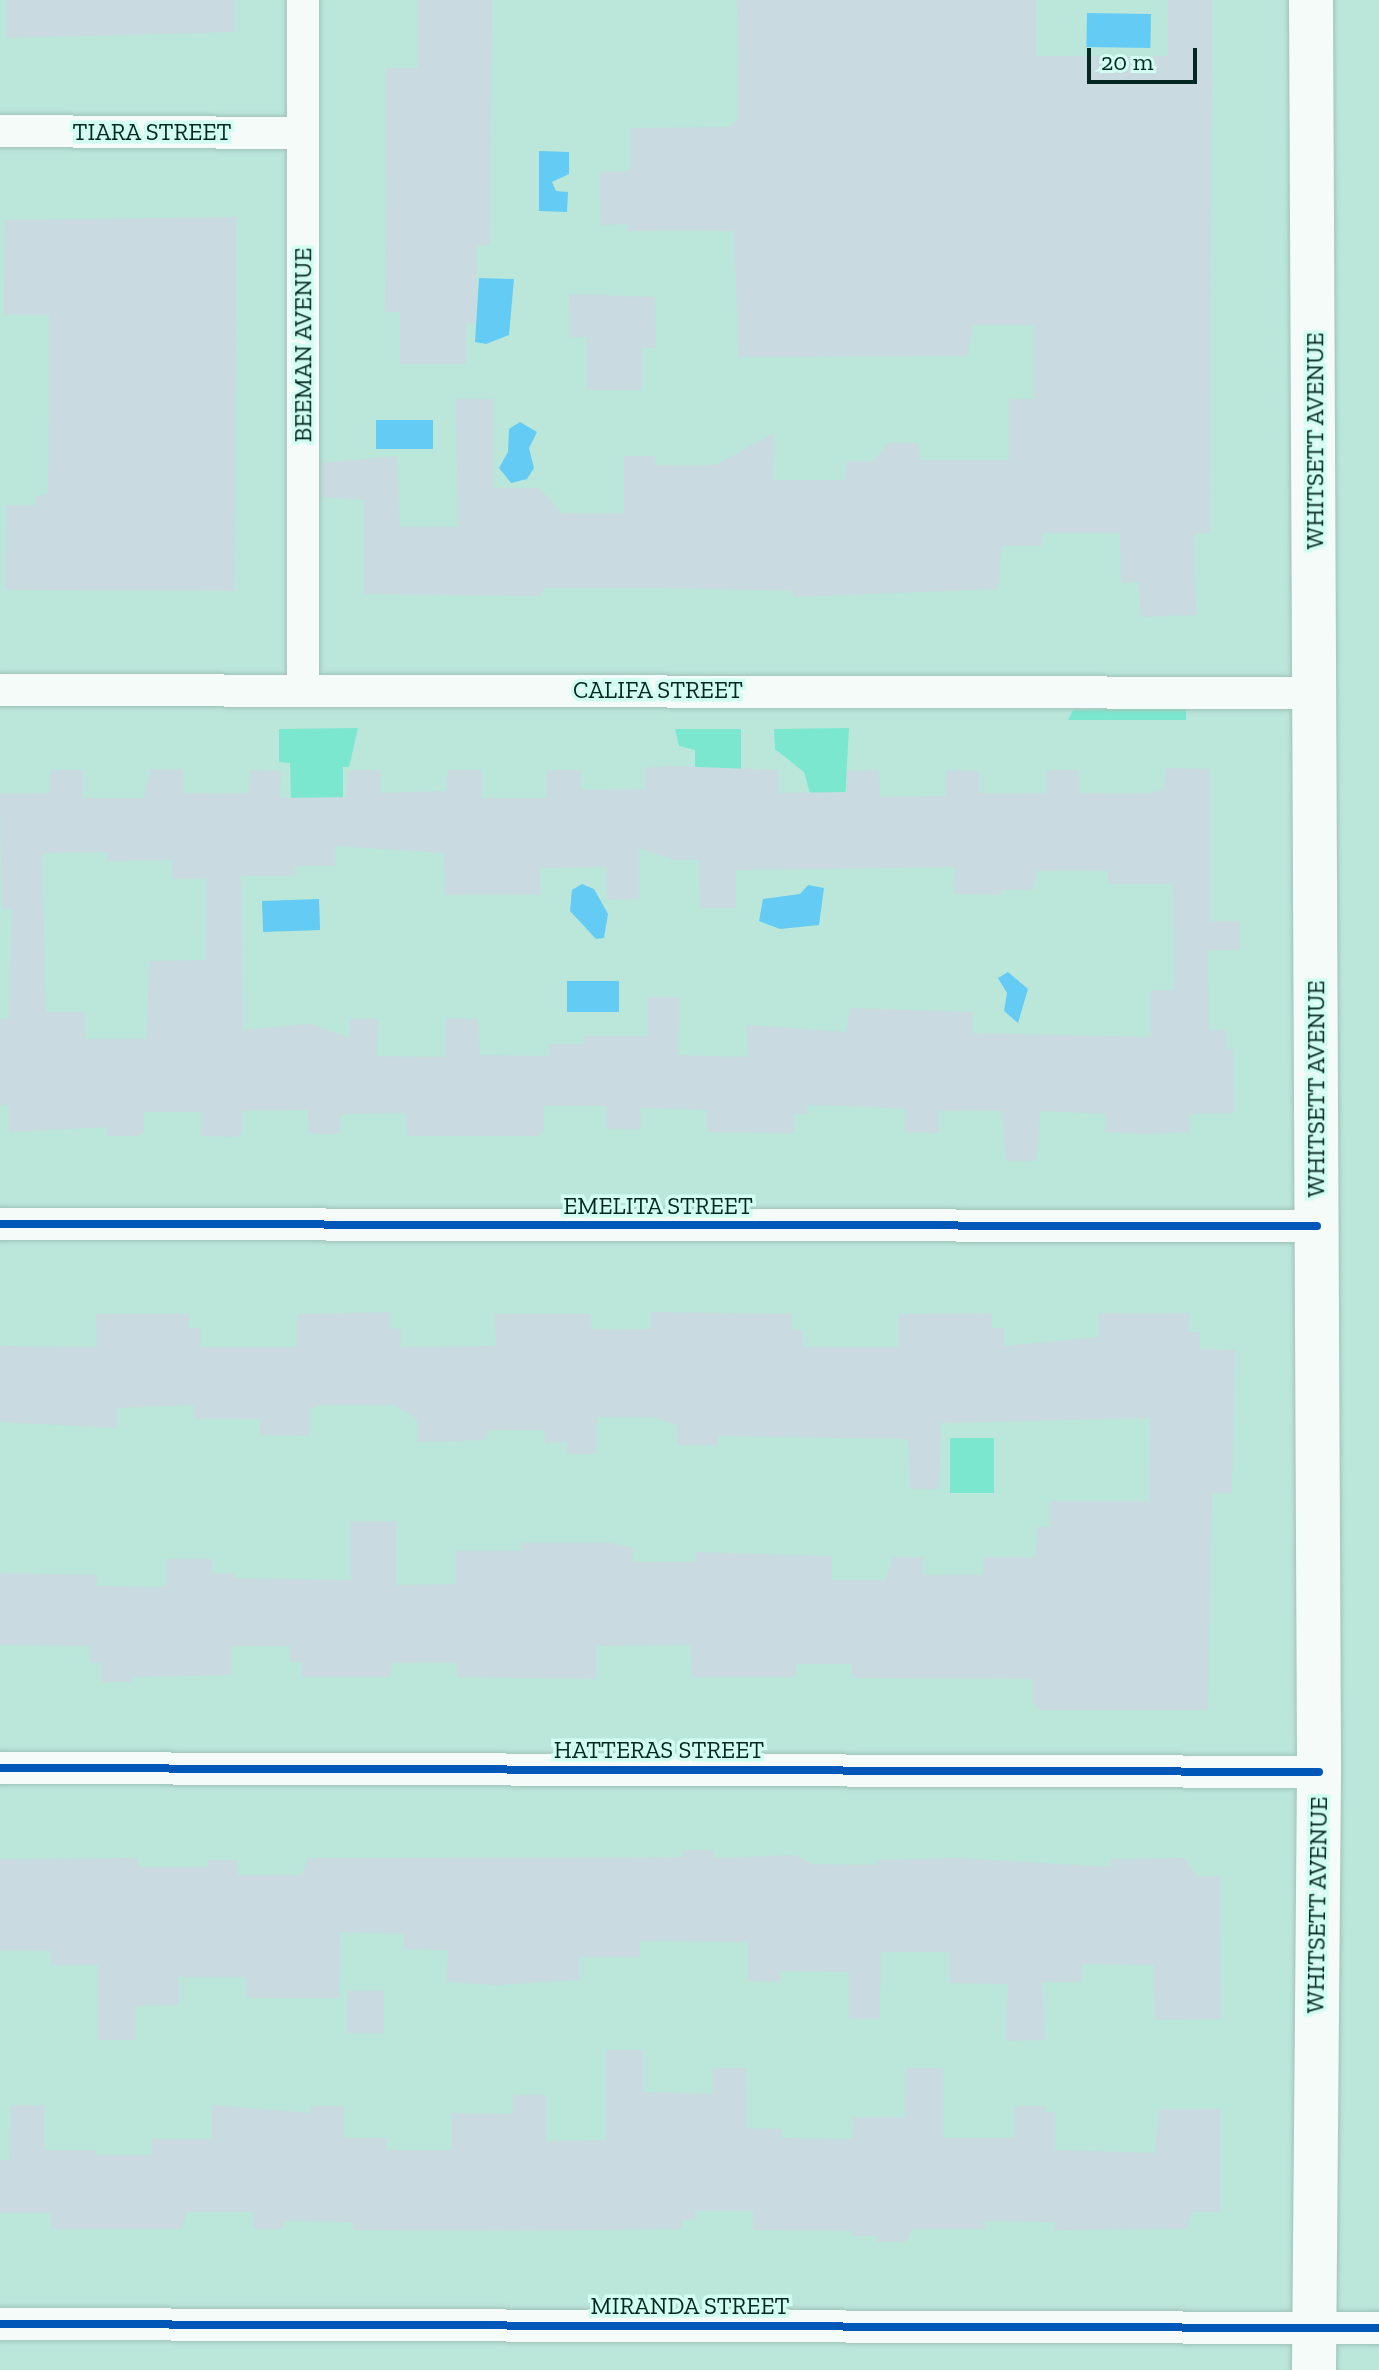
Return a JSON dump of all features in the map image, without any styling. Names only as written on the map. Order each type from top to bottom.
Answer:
[{"type":"main road","name":"WHITSETT AVENUE","points":[[1311,0],[1319,1772],[1314,2349]]},
{"type":"street","name":"BEEMAN AVENUE","points":[[303,0],[303,690]]},
{"type":"street","name":"TIARA STREET","points":[[0,131],[303,133]]},
{"type":"street","name":"CALIFA STREET","points":[[0,690],[1315,693]]},
{"type":"street","name":"EMELITA STREET","points":[[0,1224],[1317,1226]]},
{"type":"street","name":"HATTERAS STREET","points":[[0,1768],[1319,1772]]},
{"type":"street","name":"MIRANDA STREET","points":[[0,2324],[1314,2349],[1379,2328]]},
{"type":"green space","points":[[1186,708],[1186,720],[1068,720],[1073,710]]},
{"type":"green space","points":[[358,728],[349,767],[343,767],[343,799],[291,798],[290,763],[279,762],[279,729]]},
{"type":"green space","points":[[849,728],[845,801],[810,793],[804,772],[775,749],[774,729]]},
{"type":"green space","points":[[675,729],[741,729],[741,799],[695,767],[695,750],[679,746]]},
{"type":"green space","points":[[950,1438],[994,1438],[994,1493],[950,1493]]},
{"type":"water","points":[[1087,13],[1151,14],[1150,48],[1086,47]]},
{"type":"water","points":[[539,151],[569,152],[569,174],[552,182],[556,191],[568,192],[567,212],[539,211]]},
{"type":"water","points":[[479,278],[514,279],[509,335],[486,344],[475,342]]},
{"type":"water","points":[[376,420],[433,420],[433,449],[376,449]]},
{"type":"water","points":[[520,422],[537,432],[529,448],[534,468],[527,479],[511,483],[499,468],[508,452],[509,429]]},
{"type":"water","points":[[582,884],[594,889],[608,914],[604,938],[596,939],[570,911],[572,890]]},
{"type":"water","points":[[808,885],[824,888],[819,925],[780,929],[759,921],[763,899],[800,894]]},
{"type":"water","points":[[319,899],[320,930],[263,932],[262,901]]},
{"type":"water","points":[[1008,972],[1028,989],[1018,1023],[1004,1011],[1007,993],[998,978]]},
{"type":"water","points":[[567,981],[619,981],[619,1012],[567,1012]]},
{"type":"building","points":[[6,0],[235,0],[235,32],[6,38]]},
{"type":"building","points":[[418,0],[492,0],[490,245],[477,245],[476,323],[466,323],[466,364],[400,364],[400,312],[385,312],[386,68],[418,68]]},
{"type":"building","points":[[737,0],[1036,0],[1036,56],[1168,56],[1168,0],[1212,0],[1210,533],[1194,533],[1196,615],[1141,617],[1139,582],[1121,583],[1120,533],[1042,533],[1042,546],[1002,546],[998,589],[793,597],[793,591],[666,588],[544,588],[541,596],[364,594],[364,500],[322,497],[322,463],[397,456],[400,527],[458,527],[456,399],[494,399],[494,488],[539,488],[562,513],[624,513],[624,456],[655,456],[655,465],[716,465],[774,433],[773,480],[845,480],[847,461],[874,461],[888,443],[919,443],[919,460],[1009,460],[1009,399],[1034,399],[1034,325],[973,325],[968,356],[739,357],[734,231],[628,231],[628,224],[601,225],[600,172],[630,171],[630,128],[730,127],[738,120]]},
{"type":"building","points":[[236,217],[235,591],[5,590],[6,505],[36,505],[36,497],[48,493],[49,315],[4,315],[5,220]]},
{"type":"building","points":[[569,294],[655,297],[656,348],[642,348],[642,390],[587,390],[587,337],[570,337]]},
{"type":"building","points":[[673,766],[779,770],[779,793],[847,792],[847,771],[879,770],[880,797],[946,796],[946,770],[979,771],[979,793],[1046,793],[1046,770],[1079,770],[1079,793],[1151,793],[1164,789],[1166,768],[1210,769],[1210,921],[1240,921],[1240,950],[1208,950],[1209,1030],[1226,1030],[1227,1049],[1233,1049],[1234,1113],[1190,1114],[1190,1132],[1148,1134],[1105,1132],[1106,1114],[1040,1111],[1037,1161],[1006,1161],[1002,1111],[939,1111],[939,1133],[905,1132],[906,1109],[807,1105],[807,1114],[794,1114],[794,1133],[707,1132],[707,1110],[641,1108],[641,1129],[607,1129],[607,1106],[544,1106],[544,1131],[537,1136],[407,1136],[406,1113],[341,1114],[339,1134],[309,1134],[308,1110],[242,1111],[242,1133],[236,1137],[201,1136],[202,1112],[144,1112],[144,1132],[136,1136],[107,1136],[107,1127],[9,1132],[9,1105],[0,1105],[0,1019],[9,1019],[12,909],[2,909],[0,793],[49,793],[51,770],[83,770],[83,798],[144,798],[150,769],[183,769],[183,793],[249,793],[250,770],[281,771],[280,798],[346,797],[349,770],[380,770],[381,793],[446,791],[448,770],[482,770],[482,798],[547,798],[547,770],[581,770],[581,790],[645,789],[645,768]],"holes":[[[335,846],[444,853],[445,895],[540,895],[540,868],[607,867],[607,900],[639,899],[639,848],[674,860],[699,860],[700,908],[736,908],[736,870],[955,867],[954,894],[1001,895],[1001,890],[1033,890],[1037,871],[1108,871],[1108,884],[1173,884],[1174,990],[1151,990],[1151,1037],[973,1033],[973,1012],[850,1008],[846,1032],[747,1025],[748,1057],[678,1055],[679,997],[648,997],[648,1036],[584,1036],[584,1044],[549,1044],[549,1056],[480,1055],[478,1019],[446,1018],[445,1057],[377,1056],[378,1019],[350,1019],[350,1038],[310,1024],[243,1030],[241,876],[295,876],[295,866],[335,866]],[[107,852],[107,861],[172,860],[172,879],[207,879],[206,960],[149,961],[147,1039],[85,1039],[85,1012],[46,1012],[42,853]]]},
{"type":"building","points":[[390,1312],[390,1328],[401,1329],[401,1347],[496,1346],[495,1314],[591,1314],[591,1329],[651,1329],[651,1312],[792,1314],[792,1330],[803,1330],[803,1347],[899,1347],[899,1314],[992,1313],[992,1328],[1004,1328],[1004,1346],[1099,1337],[1099,1313],[1189,1313],[1189,1332],[1200,1332],[1200,1349],[1235,1350],[1232,1493],[1212,1493],[1208,1710],[1040,1710],[1033,1703],[1033,1679],[852,1678],[852,1664],[796,1664],[796,1677],[692,1677],[691,1645],[596,1646],[596,1679],[457,1677],[457,1663],[391,1663],[391,1677],[302,1677],[302,1662],[290,1662],[290,1646],[231,1646],[231,1675],[132,1677],[132,1682],[101,1682],[101,1663],[90,1663],[90,1646],[0,1645],[0,1573],[97,1575],[97,1586],[166,1587],[166,1559],[212,1559],[212,1573],[234,1573],[234,1578],[351,1580],[351,1521],[396,1521],[396,1585],[456,1584],[456,1551],[522,1551],[521,1543],[611,1543],[633,1548],[633,1562],[696,1562],[696,1552],[832,1556],[832,1580],[886,1580],[893,1557],[923,1557],[923,1575],[983,1575],[984,1557],[1036,1557],[1037,1527],[1050,1527],[1050,1501],[1149,1501],[1150,1418],[941,1423],[939,1489],[910,1489],[908,1439],[718,1436],[718,1445],[677,1445],[677,1425],[652,1417],[597,1417],[595,1454],[567,1454],[567,1442],[545,1443],[545,1430],[488,1430],[484,1440],[418,1442],[417,1419],[395,1405],[320,1405],[310,1409],[310,1436],[260,1435],[260,1419],[194,1419],[194,1405],[117,1408],[117,1428],[0,1422],[0,1346],[97,1347],[96,1314],[189,1314],[189,1328],[201,1328],[201,1347],[297,1347],[297,1314]]},
{"type":"building","points":[[683,1850],[714,1850],[714,1858],[795,1855],[812,1864],[877,1865],[877,1860],[958,1858],[1111,1867],[1111,1859],[1184,1858],[1197,1877],[1220,1876],[1221,2019],[1155,2020],[1154,1965],[1082,1964],[1082,1982],[1042,1982],[1045,2040],[1006,2041],[1008,1984],[949,1983],[949,1952],[881,1952],[880,2019],[849,2019],[849,1972],[780,1971],[780,1982],[748,1981],[748,1942],[640,1941],[640,1957],[579,1957],[579,1980],[497,1985],[447,1982],[448,1950],[404,1949],[404,1934],[340,1932],[339,1998],[246,1998],[246,1977],[179,1977],[179,2005],[135,2006],[135,2040],[98,2040],[98,1965],[51,1965],[51,1951],[0,1951],[0,1859],[138,1858],[138,1867],[208,1867],[208,1860],[238,1860],[238,1875],[302,1875],[308,1858],[683,1857]]},
{"type":"building","points":[[347,1991],[384,1991],[384,2033],[347,2033]]},
{"type":"building","points":[[606,2050],[643,2050],[643,2092],[713,2094],[713,2068],[746,2068],[747,2128],[782,2129],[782,2138],[852,2139],[854,2117],[905,2117],[906,2068],[943,2068],[943,2138],[1014,2138],[1014,2106],[1046,2106],[1046,2112],[1055,2112],[1055,2150],[1155,2153],[1159,2109],[1220,2109],[1220,2212],[1192,2212],[1186,2229],[1055,2230],[1055,2222],[985,2221],[985,2229],[912,2229],[906,2242],[877,2242],[877,2236],[852,2236],[852,2231],[753,2230],[753,2211],[695,2211],[695,2220],[682,2220],[682,2229],[519,2231],[353,2230],[353,2222],[283,2221],[283,2229],[253,2229],[253,2212],[187,2212],[182,2229],[51,2229],[51,2213],[0,2213],[0,2160],[10,2160],[11,2105],[44,2105],[44,2150],[96,2150],[96,2155],[152,2155],[152,2139],[212,2139],[212,2105],[311,2113],[311,2106],[344,2106],[344,2138],[387,2138],[387,2150],[452,2150],[452,2113],[513,2114],[513,2095],[546,2095],[546,2141],[606,2140]]},
{"type":"cycle path","points":[[0,1224],[1317,1226]]},
{"type":"cycle path","points":[[0,1768],[1319,1772]]},
{"type":"cycle path","points":[[0,2324],[1379,2328]]}]
